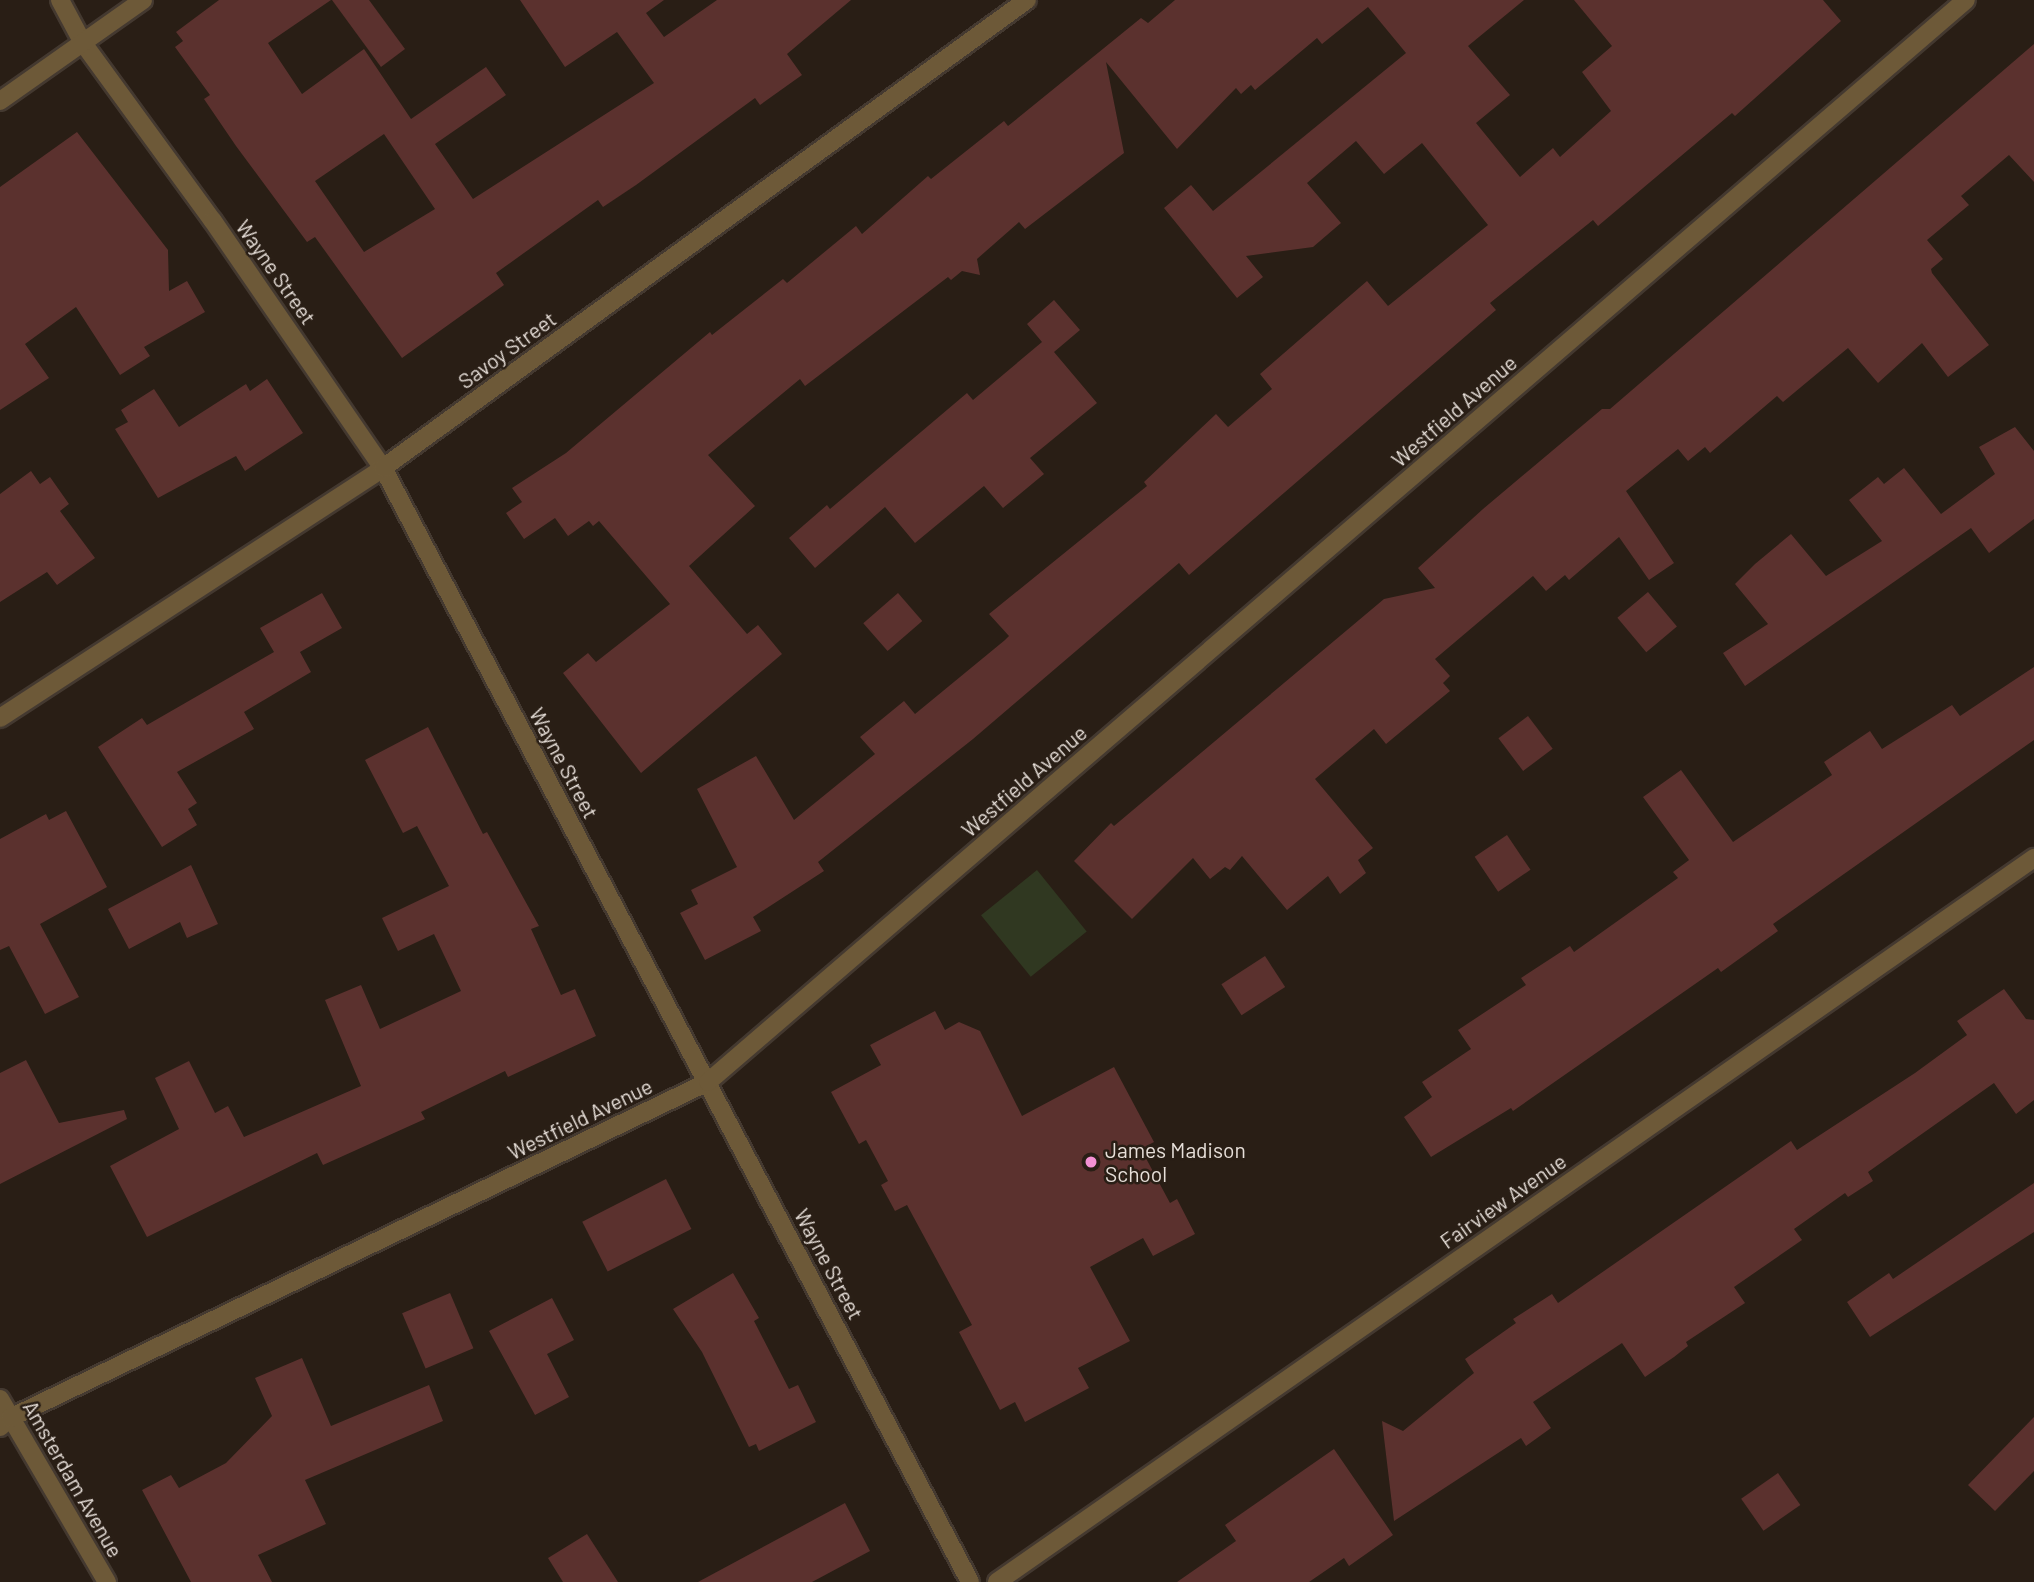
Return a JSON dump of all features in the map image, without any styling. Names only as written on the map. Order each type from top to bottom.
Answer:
[{"type":"street","name":"Wayne Street","points":[[60,0],[83,43],[213,221],[383,468],[970,1582]]},
{"type":"street","points":[[0,100],[143,0]]},
{"type":"street","name":"Savoy Street","points":[[0,718],[383,468],[1027,0]]},
{"type":"street","name":"Westfield Avenue","points":[[5,1422],[708,1082],[1966,0]]},
{"type":"street","name":"Fairview Avenue","points":[[997,1582],[2034,858]]},
{"type":"street","name":"Amsterdam Avenue","points":[[0,1399],[5,1422],[107,1582]]},
{"type":"green space","points":[[1037,870],[1087,931],[1031,977],[981,915]]},
{"type":"building","points":[[219,0],[331,0],[268,43],[302,94],[364,49],[411,119],[486,67],[506,95],[435,144],[473,199],[654,83],[617,32],[565,67],[520,0],[664,0],[646,13],[664,37],[717,0],[851,0],[787,54],[802,75],[760,105],[755,98],[603,207],[598,200],[496,273],[504,285],[402,358],[315,237],[307,242],[236,146],[204,99],[210,95],[175,47],[183,41],[176,32]],"holes":[[[384,134],[435,209],[364,252],[315,181]]]},
{"type":"building","points":[[332,0],[369,0],[405,49],[381,67]]},
{"type":"building","points":[[1175,0],[1524,0],[1468,46],[1510,95],[1476,123],[1520,177],[1553,148],[1560,157],[1611,111],[1582,72],[1612,46],[1574,0],[1823,0],[1841,21],[1735,116],[1732,113],[1598,226],[1593,220],[1490,303],[1496,310],[1189,575],[1179,563],[973,739],[818,862],[824,871],[753,917],[761,931],[705,960],[680,913],[698,904],[691,890],[737,867],[697,789],[756,756],[794,820],[875,754],[860,737],[904,701],[915,714],[1009,636],[989,614],[1147,486],[1144,482],[1216,414],[1228,427],[1272,389],[1260,374],[1367,281],[1388,306],[1488,225],[1422,143],[1384,174],[1356,141],[1307,183],[1341,223],[1313,247],[1246,256],[1263,277],[1237,298],[1164,208],[1191,185],[1213,211],[1406,53],[1368,7],[1322,44],[1317,38],[1255,90],[1251,85],[1241,94],[1236,88],[1177,149],[1106,62],[1124,153],[1025,229],[1019,222],[977,259],[980,275],[962,271],[951,280],[948,277],[805,386],[800,379],[708,455],[755,506],[689,566],[747,634],[758,625],[782,654],[641,773],[563,673],[588,653],[596,662],[670,604],[599,521],[593,526],[589,521],[568,536],[555,518],[524,539],[506,513],[522,502],[512,488],[566,453],[710,332],[712,335],[783,279],[787,283],[856,226],[862,234],[928,176],[931,179],[1004,121],[1008,126],[1141,18],[1148,23]]},
{"type":"building","points":[[2034,44],[2034,182],[2009,155],[1961,196],[1969,205],[1927,240],[1943,259],[1931,269],[1932,273],[1989,345],[1948,377],[1922,343],[1878,383],[1848,348],[1783,402],[1777,396],[1710,453],[1705,447],[1688,461],[1678,449],[1626,491],[1674,563],[1649,580],[1619,537],[1569,580],[1565,575],[1546,591],[1533,576],[1435,659],[1450,676],[1443,683],[1450,691],[1386,744],[1374,729],[1315,779],[1373,848],[1358,860],[1366,873],[1340,894],[1328,876],[1287,910],[1242,856],[1230,870],[1225,867],[1210,879],[1193,858],[1132,919],[1074,861],[1111,823],[1114,826],[1384,599],[1435,588],[1418,568],[1483,509],[1602,409],[1610,409]]},
{"type":"building","points":[[77,132],[168,250],[169,291],[187,281],[205,312],[144,347],[150,356],[120,375],[76,307],[25,344],[49,378],[0,410],[0,187]]},
{"type":"building","points":[[1054,300],[1080,330],[1054,352],[1097,403],[1030,458],[1044,474],[1003,508],[984,486],[915,543],[885,507],[815,568],[789,538],[827,505],[830,509],[967,393],[973,400],[1042,342],[1027,324]]},
{"type":"building","points":[[267,379],[303,433],[245,471],[236,456],[158,498],[115,429],[128,422],[121,410],[154,389],[179,427],[246,384],[250,391]]},
{"type":"building","points":[[2015,427],[2034,451],[2034,519],[1989,553],[1971,528],[1745,686],[1723,653],[1768,624],[1735,584],[1755,564],[1791,534],[1826,576],[1882,541],[1849,500],[1878,477],[1884,484],[1904,468],[1941,514],[1995,474],[1979,447]]},
{"type":"building","points":[[31,471],[40,484],[50,477],[69,504],[60,511],[95,558],[57,585],[47,572],[0,602],[0,494]]},
{"type":"building","points":[[1648,592],[1677,626],[1646,652],[1617,618]]},
{"type":"building","points":[[322,593],[342,628],[300,652],[311,672],[244,712],[254,729],[177,772],[197,803],[188,809],[197,825],[162,847],[98,747],[142,718],[147,725],[274,652],[260,628]]},
{"type":"building","points":[[898,593],[922,621],[888,651],[863,623]]},
{"type":"building","points":[[2034,667],[2034,740],[1773,924],[1778,931],[1721,972],[1718,968],[1513,1111],[1511,1108],[1431,1157],[1404,1117],[1432,1097],[1422,1082],[1471,1049],[1458,1030],[1526,985],[1521,978],[1570,946],[1574,952],[1678,878],[1673,872],[1689,860],[1643,797],[1681,770],[1733,842],[1832,775],[1824,762],[1870,731],[1882,749],[1952,705],[1960,716]]},
{"type":"building","points":[[1528,716],[1553,749],[1523,771],[1498,738]]},
{"type":"building","points":[[428,727],[483,834],[487,832],[539,926],[531,929],[561,995],[575,989],[596,1036],[508,1077],[505,1071],[421,1112],[425,1119],[323,1165],[317,1153],[147,1237],[110,1166],[179,1129],[155,1078],[189,1061],[215,1113],[228,1106],[244,1137],[361,1086],[325,1000],[361,985],[380,1029],[461,991],[434,934],[398,951],[382,918],[449,886],[417,826],[403,833],[365,760]]},
{"type":"building","points":[[66,811],[107,887],[40,924],[79,997],[45,1014],[9,946],[0,950],[0,839],[46,814],[49,820]]},
{"type":"building","points":[[1507,835],[1530,870],[1498,892],[1475,857]]},
{"type":"building","points":[[191,865],[218,924],[187,938],[180,922],[129,949],[108,909]]},
{"type":"building","points":[[1265,956],[1285,987],[1242,1015],[1221,984]]},
{"type":"building","points":[[2004,989],[2026,1019],[2034,1020],[2034,1100],[2016,1114],[1994,1083],[1868,1172],[1873,1181],[1848,1197],[1845,1193],[1794,1229],[1802,1240],[1734,1287],[1745,1303],[1686,1342],[1688,1346],[1674,1357],[1645,1377],[1622,1343],[1533,1402],[1551,1428],[1526,1446],[1521,1438],[1394,1521],[1382,1421],[1403,1431],[1474,1373],[1465,1359],[1516,1323],[1513,1319],[1552,1294],[1558,1303],[1791,1141],[1797,1150],[1915,1073],[1967,1035],[1957,1021]]},
{"type":"building","points":[[935,1011],[945,1030],[959,1022],[980,1031],[1022,1116],[1114,1067],[1154,1142],[1141,1149],[1170,1203],[1177,1199],[1195,1234],[1153,1256],[1143,1238],[1090,1267],[1130,1341],[1078,1368],[1089,1388],[1025,1422],[1015,1402],[1000,1410],[959,1332],[972,1325],[907,1205],[895,1211],[881,1185],[888,1181],[866,1140],[859,1144],[831,1092],[881,1065],[870,1045]]},
{"type":"building","points":[[26,1060],[59,1123],[124,1110],[127,1119],[0,1184],[0,1073]]},
{"type":"building","points":[[666,1179],[691,1229],[608,1272],[582,1222]]},
{"type":"building","points":[[2034,1183],[2034,1232],[1870,1337],[1847,1302],[1889,1273],[1893,1279]]},
{"type":"building","points":[[733,1273],[759,1318],[754,1321],[789,1389],[798,1385],[816,1422],[759,1451],[756,1444],[749,1447],[702,1352],[673,1309]]},
{"type":"building","points":[[450,1293],[473,1348],[426,1369],[402,1313]]},
{"type":"building","points":[[552,1298],[574,1340],[547,1354],[569,1397],[535,1415],[489,1331]]},
{"type":"building","points":[[302,1358],[331,1426],[429,1385],[443,1421],[305,1480],[326,1524],[258,1555],[272,1582],[191,1582],[142,1490],[171,1475],[179,1488],[226,1463],[272,1416],[255,1378]]},
{"type":"building","points":[[2034,1417],[2034,1471],[1995,1511],[1968,1485]]},
{"type":"building","points":[[1334,1449],[1393,1535],[1349,1566],[1344,1558],[1309,1582],[1177,1582],[1236,1541],[1225,1525]]},
{"type":"building","points":[[1778,1473],[1800,1505],[1764,1531],[1741,1499]]},
{"type":"building","points":[[845,1503],[870,1551],[812,1582],[698,1582]]},
{"type":"building","points":[[587,1534],[618,1582],[563,1582],[548,1558]]},
{"type":"place","name":"James Madison School","points":[[1091,1162]]}]
